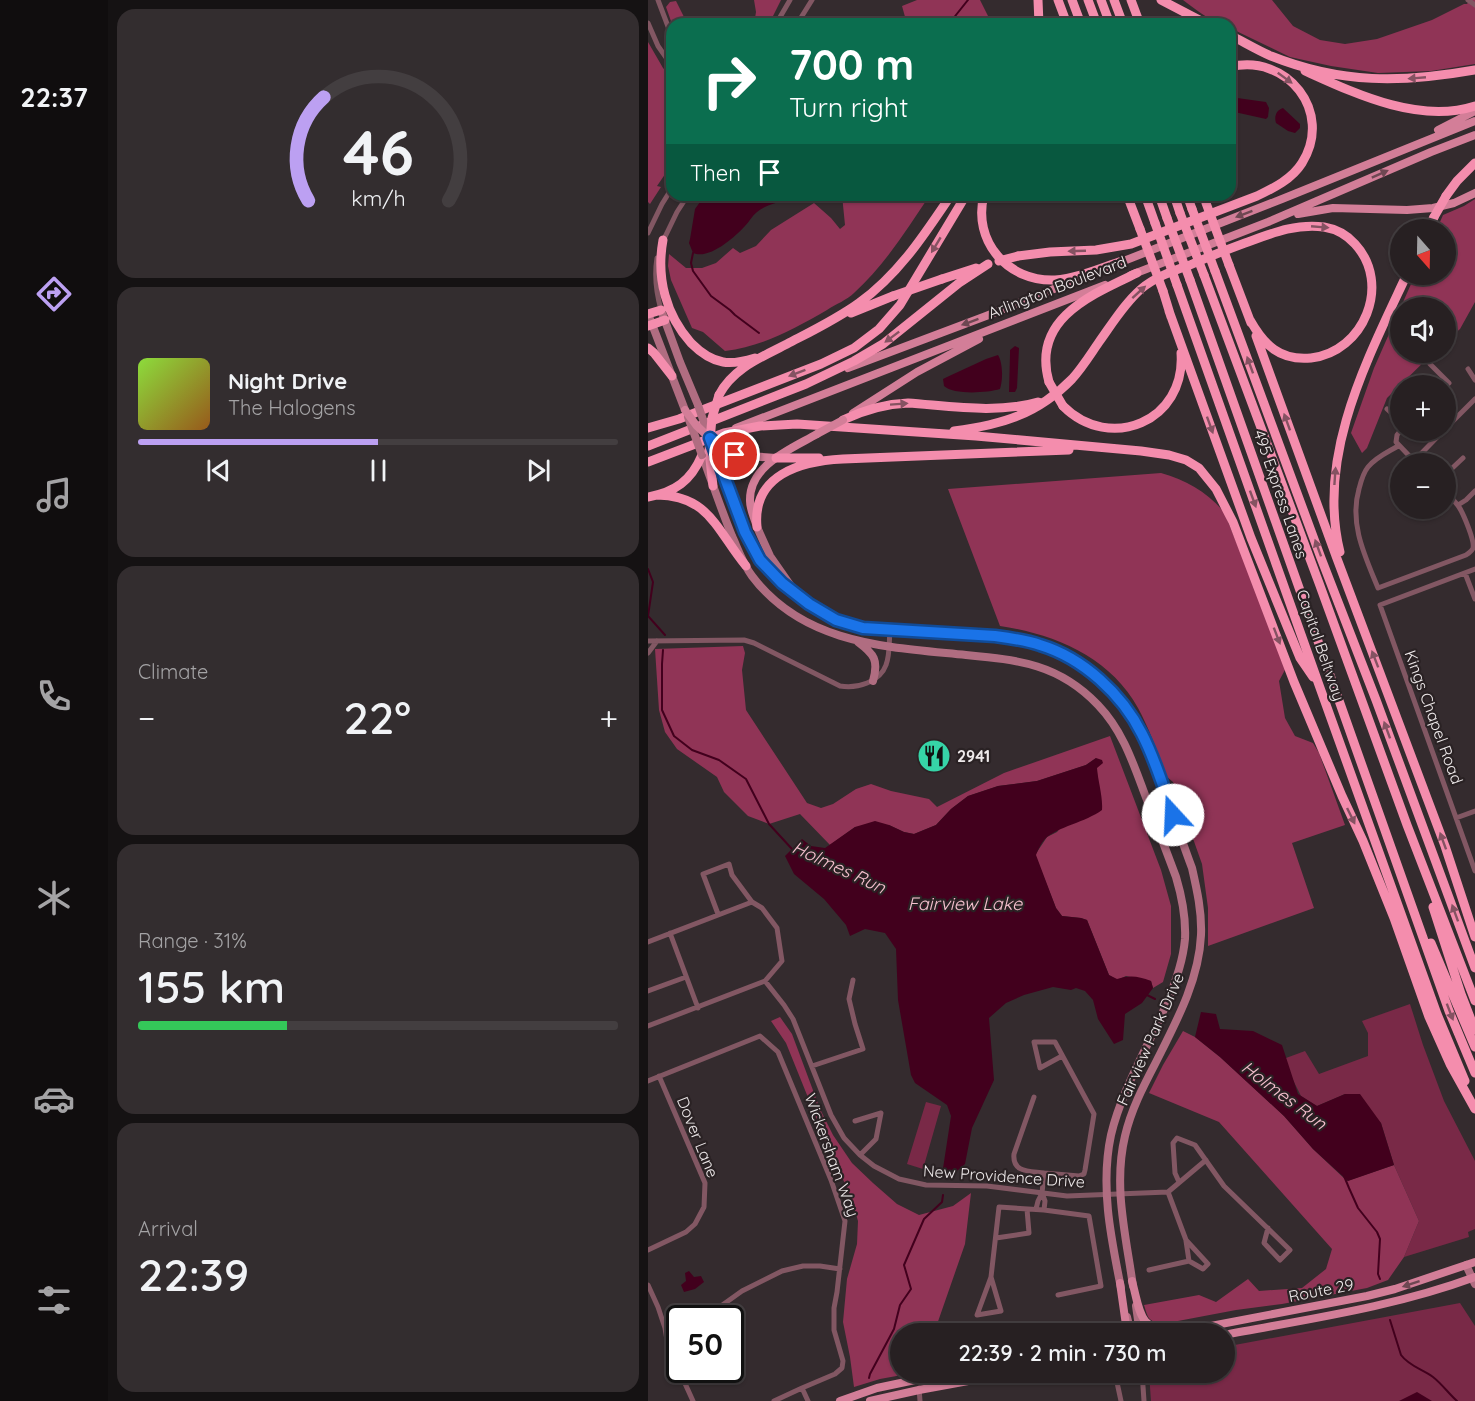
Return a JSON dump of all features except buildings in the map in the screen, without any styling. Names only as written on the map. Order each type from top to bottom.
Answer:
[{"type":"highway","points":[[1038,0],[1039,18]]},
{"type":"highway","points":[[1058,0],[1065,18]]},
{"type":"highway","points":[[1072,0],[1079,18]]},
{"type":"highway","points":[[1088,0],[1095,18]]},
{"type":"highway","points":[[1101,0],[1108,18]]},
{"type":"highway","points":[[1114,0],[1121,18]]},
{"type":"highway","points":[[1131,0],[1138,18]]},
{"type":"highway","points":[[1161,0],[1196,18]]},
{"type":"highway","points":[[1236,38],[1326,81],[1392,105],[1437,112],[1475,106]]},
{"type":"highway","points":[[1271,56],[1335,74],[1371,79],[1414,79],[1475,70]]},
{"type":"highway","points":[[821,326],[893,296],[1018,256],[1096,250],[1131,244],[1271,190],[1293,174],[1305,156],[1311,137],[1311,116],[1305,99],[1285,76],[1269,68],[1251,65],[1236,66]]},
{"type":"highway","points":[[1433,219],[1457,181],[1475,163]]},
{"type":"highway","points":[[713,486],[710,438],[712,418],[724,386],[739,371],[859,303],[889,278],[915,248],[947,201]]},
{"type":"highway","points":[[648,428],[679,420],[821,364],[854,348],[879,329],[900,305],[962,201]]},
{"type":"highway","points":[[983,201],[982,221],[987,239],[997,256],[1017,272],[1035,279],[1057,280],[1122,261]]},
{"type":"highway","points":[[1129,201],[1179,340],[1181,370],[1168,402],[1155,416],[1136,425],[1112,429],[1097,426],[1073,416],[1063,406],[1049,382],[1046,367],[1047,349],[1053,332],[1064,316],[1075,306],[1137,273]]},
{"type":"highway","name":"Capital Beltway","points":[[1147,201],[1437,1014],[1475,1101]]},
{"type":"highway","name":"495 Express Lanes","points":[[1161,201],[1449,1011],[1475,1073]]},
{"type":"highway","name":"495 Express Lanes","points":[[1176,201],[1320,583],[1407,825],[1475,1001]]},
{"type":"highway","name":"Capital Beltway","points":[[1189,201],[1475,968]]},
{"type":"highway","points":[[1206,201],[1442,836],[1475,937]]},
{"type":"highway","points":[[928,433],[977,428],[1009,420],[1035,408],[1056,393],[1082,367],[1127,303],[1145,286],[1162,276],[1269,234],[1302,227],[1322,227],[1338,231],[1352,241],[1365,258],[1372,277],[1370,307],[1361,327],[1341,347],[1317,357],[1286,356],[1274,350],[1263,340],[1250,320]]},
{"type":"highway","points":[[663,240],[660,266],[669,311],[676,324],[695,347],[721,362],[751,359],[771,352]]},
{"type":"highway","points":[[806,384],[883,344],[946,293],[988,264]]},
{"type":"highway","points":[[1351,596],[1335,523],[1333,500],[1336,465],[1353,400],[1402,285]]},
{"type":"highway","points":[[649,320],[661,310]]},
{"type":"highway","points":[[1169,311],[1280,611],[1300,658],[1319,685]]},
{"type":"highway","points":[[649,320],[665,320]]},
{"type":"highway","points":[[648,348],[672,376]]},
{"type":"highway","name":"Arlington Boulevard","points":[[648,446],[806,384]]},
{"type":"highway","points":[[843,420],[868,410],[895,404],[1008,408],[1035,403],[1056,393]]},
{"type":"highway","points":[[724,433],[760,426],[797,424],[928,433],[1169,455],[1186,460],[1199,468],[1225,505],[1241,541],[1298,693],[1363,840],[1394,918],[1429,1017],[1450,1064],[1475,1109]]},
{"type":"highway","points":[[648,440],[660,435],[684,432]]},
{"type":"highway","name":"Arlington Boulevard","points":[[648,462],[724,433]]},
{"type":"highway","points":[[757,527],[756,517],[765,489],[775,479],[792,469],[820,461],[1115,449]]},
{"type":"highway","points":[[653,496],[669,491],[686,480],[711,450]]},
{"type":"highway","points":[[776,458],[843,459]]},
{"type":"highway","points":[[653,496],[677,496],[701,508],[746,566]]},
{"type":"highway","points":[[1407,825],[1454,973],[1475,1030]]},
{"type":"highway","points":[[1395,858],[1475,1047]]},
{"type":"main road","points":[[1376,160],[1475,111]]},
{"type":"main road","name":"Arlington Boulevard","points":[[806,384],[986,316],[1475,121]]},
{"type":"main road","name":"Arlington Boulevard","points":[[724,433],[1269,222],[1475,135]]},
{"type":"main road","points":[[1269,222],[1333,208],[1407,210],[1433,208],[1454,203],[1475,193]]},
{"type":"main road","points":[[661,310],[710,438],[711,450],[735,455],[776,458]]},
{"type":"main road","points":[[798,595],[770,556],[757,527],[750,504],[752,488],[759,473],[776,458],[843,420],[948,354],[1019,319]]},
{"type":"main road","name":"Fairview Park Drive","points":[[649,320],[685,410],[711,450],[752,546],[768,570],[782,583],[814,608],[843,622],[863,628],[995,636],[1026,641],[1054,650],[1082,666],[1113,692],[1129,712],[1147,744],[1192,868],[1199,904],[1201,937],[1196,966],[1187,994],[1136,1102],[1125,1136],[1120,1165],[1122,1220],[1138,1323]]},
{"type":"main road","points":[[685,410],[710,438]]},
{"type":"main road","name":"Fairview Park Drive","points":[[713,486],[751,575],[765,591],[789,611],[816,627],[855,640],[889,647],[1006,659],[1033,665],[1058,675],[1067,679],[1098,706],[1113,723],[1129,752],[1176,877],[1184,912],[1185,939],[1176,980],[1122,1101],[1109,1150],[1106,1195],[1110,1229],[1129,1323]]},
{"type":"main road","points":[[855,640],[873,655],[876,668],[873,681]]},
{"type":"main road","points":[[1471,1264],[1474,1280]]},
{"type":"main road","name":"Route 29","points":[[1222,1323],[1367,1296],[1471,1264]]},
{"type":"main road","name":"Route 29","points":[[1235,1333],[1361,1310],[1474,1280]]},
{"type":"main road","points":[[1132,1281],[1146,1323]]},
{"type":"main road","points":[[1120,1283],[1126,1323]]},
{"type":"main road","points":[[840,1401],[899,1383]]},
{"type":"main road","points":[[870,1401],[958,1383]]},
{"type":"street","points":[[658,0],[666,21]]},
{"type":"street","points":[[780,18],[790,0]]},
{"type":"street","points":[[801,18],[812,0]]},
{"type":"street","points":[[1468,0],[1475,5]]},
{"type":"street","points":[[648,23],[655,40],[666,57]]},
{"type":"street","points":[[648,233],[666,198]]},
{"type":"street","points":[[661,310],[656,290],[657,260],[663,240],[684,201]]},
{"type":"street","points":[[1430,364],[1441,375]]},
{"type":"street","points":[[1468,369],[1475,380]]},
{"type":"street","points":[[1456,418],[1475,399]]},
{"type":"street","points":[[1387,409],[1390,412]]},
{"type":"street","points":[[1396,441],[1406,453]]},
{"type":"street","points":[[1424,453],[1434,441]]},
{"type":"street","points":[[1398,446],[1381,455],[1367,468],[1357,496],[1358,532],[1378,588],[1472,551],[1473,535],[1458,505],[1475,491]]},
{"type":"street","points":[[1456,465],[1463,458]]},
{"type":"street","points":[[1475,569],[1465,573],[1475,600]]},
{"type":"street","name":"Kings Chapel Road","points":[[1465,573],[1380,605],[1475,871]]},
{"type":"street","points":[[648,641],[744,640],[840,686],[849,688],[873,681],[885,668],[890,630]]},
{"type":"street","points":[[648,653],[657,641]]},
{"type":"street","points":[[1456,818],[1475,811]]},
{"type":"street","points":[[648,1026],[765,981],[782,962],[777,928],[762,908],[752,902],[732,875],[729,864],[703,874],[718,914]]},
{"type":"street","points":[[649,940],[752,902]]},
{"type":"street","points":[[670,933],[698,1008]]},
{"type":"street","points":[[648,991],[686,976]]},
{"type":"street","points":[[812,1066],[863,1049],[849,999],[854,980]]},
{"type":"street","name":"New Providence Drive","points":[[765,981],[793,1019],[831,1115],[844,1138],[860,1155],[888,1174],[911,1183],[987,1186],[1078,1196],[1168,1192]]},
{"type":"street","name":"Wickersham Way","points":[[648,1081],[760,1036],[778,1052],[831,1180],[845,1221],[834,1308],[834,1330],[843,1361],[842,1368],[836,1374],[774,1401]]},
{"type":"street","points":[[1034,1097],[1014,1154],[1015,1164],[1018,1168],[1044,1173],[1079,1176],[1084,1174],[1094,1114],[1055,1042],[1034,1042],[1040,1068],[1062,1056]]},
{"type":"street","name":"Dover Lane","points":[[648,1250],[686,1232],[695,1224],[704,1207],[705,1183],[659,1076]]},
{"type":"street","points":[[855,1121],[881,1113],[876,1139],[860,1155]]},
{"type":"street","points":[[1179,1182],[1175,1173],[1173,1143],[1177,1138],[1195,1145],[1224,1186],[1268,1228],[1290,1250],[1280,1260],[1264,1243],[1268,1228]]},
{"type":"street","points":[[1189,1261],[1186,1240],[1168,1192],[1206,1161]]},
{"type":"street","points":[[1036,1209],[1042,1193],[1044,1173]]},
{"type":"street","points":[[1042,1193],[1045,1201],[1044,1210]]},
{"type":"street","points":[[992,1277],[1001,1311],[977,1315],[992,1277],[999,1207],[1089,1216],[1101,1286],[1058,1295]]},
{"type":"street","points":[[996,1238],[1029,1233],[1027,1209]]},
{"type":"street","points":[[1149,1270],[1189,1261],[1203,1269],[1208,1264],[1186,1240]]},
{"type":"street","points":[[722,1305],[742,1291],[782,1271],[803,1266],[840,1269]]},
{"type":"street","points":[[648,1285],[665,1328],[668,1346],[693,1401]]},
{"type":"street","points":[[918,1383],[920,1401]]},
{"type":"street","points":[[1117,1383],[1121,1401]]},
{"type":"street","points":[[1143,1383],[1144,1401]]},
{"type":"street","points":[[802,1388],[808,1401]]},
{"type":"shaded area","points":[[754,0],[781,0],[772,18],[755,18]]},
{"type":"shaded area","points":[[917,0],[980,0],[989,18],[905,18],[902,6]]},
{"type":"shaded area","points":[[1183,0],[1272,0],[1293,26],[1320,40],[1345,44],[1377,39],[1432,20],[1467,4],[1470,0],[1475,0],[1475,64],[1431,71],[1378,73],[1331,66],[1290,57],[1236,31],[1236,18],[1209,18]]},
{"type":"shaded area","points":[[676,1],[683,18],[670,18],[666,7],[670,2]]},
{"type":"shaded area","points":[[648,42],[666,71],[666,173],[657,186],[661,187],[650,204],[648,202]]},
{"type":"shaded area","points":[[1475,199],[1475,302],[1456,332],[1456,297],[1405,297],[1411,285],[1456,285],[1456,219],[1441,219],[1443,215]]},
{"type":"shaded area","points":[[843,201],[926,201],[876,271],[848,298],[815,317],[766,341],[725,351],[703,332],[692,328],[671,280],[668,266],[669,254],[686,268],[702,268],[716,263],[733,248],[740,253],[756,246],[771,230],[814,203],[840,229],[845,225]]},
{"type":"shaded area","points":[[1390,332],[1390,363],[1423,363],[1411,375],[1390,375],[1390,395],[1367,448],[1362,453],[1351,433],[1374,368]]},
{"type":"shaded area","points":[[1161,473],[1196,488],[1224,512],[1287,666],[1279,681],[1285,718],[1295,736],[1313,743],[1319,753],[1345,825],[1292,843],[1314,908],[1208,946],[1208,908],[1202,864],[1173,782],[1167,777],[1138,708],[1112,675],[1079,651],[1040,635],[1000,626],[948,489]]},
{"type":"shaded area","points":[[743,646],[745,653],[742,670],[746,710],[807,803],[821,808],[833,804],[856,789],[871,784],[929,799],[937,807],[1004,773],[1110,736],[1161,870],[1171,906],[1171,954],[1163,982],[1153,988],[1151,981],[1126,976],[1117,980],[1109,975],[1087,920],[1062,916],[1056,908],[1035,855],[1047,837],[1057,832],[1098,784],[1096,758],[1086,765],[1037,781],[998,786],[968,796],[936,825],[914,834],[889,825],[855,827],[830,845],[800,814],[769,824],[748,816],[724,792],[717,777],[677,749],[665,732],[659,710],[655,649]]},
{"type":"shaded area","points":[[1410,1004],[1444,1101],[1475,1161],[1475,1229],[1468,1232],[1469,1237],[1404,1257],[1419,1221],[1394,1165],[1381,1123],[1345,1094],[1317,1106],[1301,1096],[1293,1080],[1277,1067],[1286,1058],[1305,1051],[1319,1074],[1368,1056],[1368,1033],[1362,1021]]},
{"type":"shaded area","points":[[780,1017],[792,1034],[820,1109],[833,1135],[852,1163],[897,1204],[919,1215],[953,1206],[971,1193],[965,1244],[937,1323],[890,1323],[890,1377],[854,1387],[843,1322],[847,1279],[857,1244],[858,1221],[851,1197],[786,1043],[771,1021]]},
{"type":"shaded area","points":[[1183,1031],[1195,1037],[1220,1057],[1284,1116],[1313,1149],[1347,1181],[1394,1165],[1419,1221],[1404,1257],[1388,1280],[1367,1288],[1167,1323],[1154,1322],[1149,1318],[1144,1305],[1199,1295],[1216,1302],[1248,1279],[1259,1291],[1302,1288],[1326,1269],[1332,1249],[1219,1122],[1149,1093]]},
{"type":"shaded area","points":[[926,1102],[941,1106],[923,1169],[907,1164]]},
{"type":"shaded area","points":[[1460,1303],[1475,1326],[1475,1401],[1151,1401],[1150,1383],[1235,1383],[1235,1345]]},
{"type":"water","points":[[1236,98],[1266,102],[1269,108],[1266,119],[1236,112]]},
{"type":"water","points":[[1283,108],[1300,124],[1300,128],[1295,133],[1276,123],[1276,114]]},
{"type":"water","points":[[701,201],[784,201],[761,209],[728,242],[714,251],[699,254],[693,253],[689,243],[695,209]]},
{"type":"water","points":[[1015,346],[1019,348],[1017,388],[1015,392],[1009,392],[1010,350]]},
{"type":"water","points":[[998,355],[1002,372],[1000,389],[962,392],[944,386],[943,379]]},
{"type":"water","name":"Fairview Lake","points":[[1096,758],[1102,760],[1103,763],[1097,768],[1102,810],[1050,835],[1042,842],[1036,855],[1056,908],[1062,916],[1087,920],[1109,975],[1117,979],[1142,978],[1151,981],[1153,988],[1142,1003],[1125,1014],[1123,1040],[1114,1044],[1098,1019],[1093,1000],[1085,991],[1076,988],[1071,990],[1053,987],[1024,995],[1006,1003],[989,1018],[994,1080],[972,1128],[965,1164],[951,1176],[942,1175],[951,1116],[947,1105],[915,1083],[911,1075],[898,1000],[896,949],[885,933],[865,929],[850,936],[846,925],[824,899],[794,874],[785,856],[802,839],[811,846],[825,848],[855,827],[875,821],[914,834],[936,825],[968,796],[998,786],[1037,781],[1086,765]]},
{"type":"water","points":[[1201,1012],[1216,1014],[1220,1029],[1253,1031],[1282,1045],[1298,1094],[1317,1106],[1345,1094],[1360,1094],[1381,1123],[1394,1165],[1348,1181],[1313,1149],[1284,1116],[1195,1037]]},
{"type":"water","points":[[689,1271],[694,1277],[701,1276],[704,1282],[695,1289],[684,1292],[681,1285],[686,1281],[685,1273]]},
{"type":"water","points":[[1417,1392],[1432,1401],[1399,1401]]},
{"type":"waterway","points":[[954,18],[968,0]]},
{"type":"waterway","points":[[693,253],[691,263],[693,271],[711,296],[759,333]]},
{"type":"waterway","name":"Holmes Run","points":[[648,569],[653,582],[648,616],[665,635]]},
{"type":"waterway","name":"Holmes Run","points":[[663,650],[662,710],[674,736],[692,750],[719,760],[746,779],[769,824],[795,850]]},
{"type":"waterway","name":"Holmes Run","points":[[1147,995],[1155,999]]},
{"type":"waterway","name":"Holmes Run","points":[[1344,1176],[1358,1208],[1380,1239],[1378,1274],[1380,1279]]},
{"type":"waterway","points":[[869,1378],[894,1329],[900,1305],[911,1289],[904,1265],[924,1219],[942,1202],[943,1195]]},
{"type":"waterway","name":"Holmes Run","points":[[1390,1320],[1404,1359],[1433,1377],[1457,1401]]},
{"type":"place","name":"2941","points":[[934,756]]},
{"type":"route","points":[[735,455],[722,449],[710,438],[745,532],[760,560],[782,583],[820,611],[850,625],[875,630],[995,636],[1026,641],[1054,650],[1082,666],[1104,684],[1129,712],[1147,744],[1173,815]]}]
